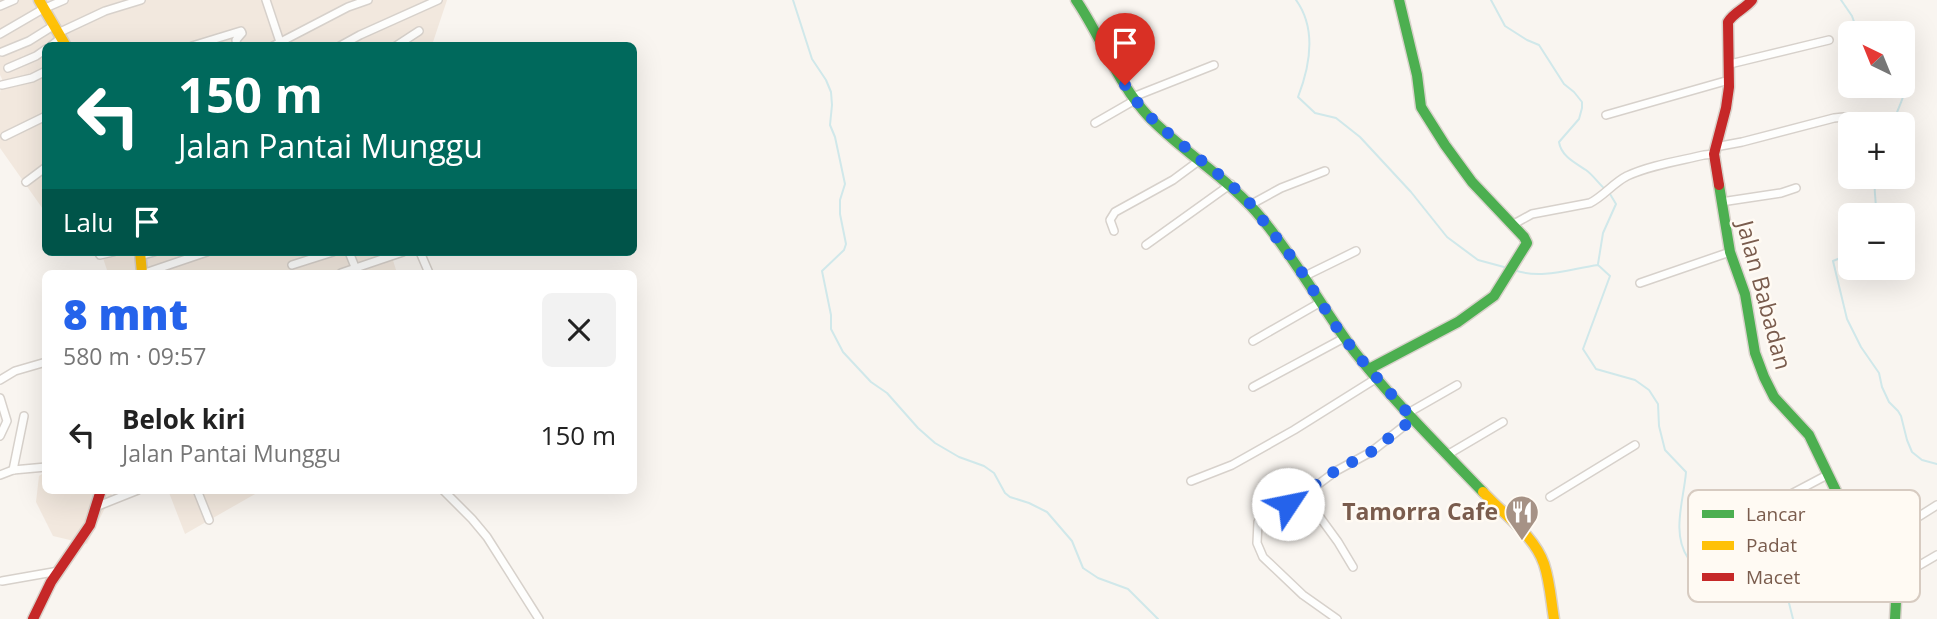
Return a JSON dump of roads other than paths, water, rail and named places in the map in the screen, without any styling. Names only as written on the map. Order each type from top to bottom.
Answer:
[{"type":"street","points":[[0,6],[13,0]]},
{"type":"street","points":[[0,34],[41,4],[64,0]]},
{"type":"street","points":[[2,52],[29,41],[60,36],[105,10],[141,0]]},
{"type":"street","points":[[266,0],[277,42]]},
{"type":"street","points":[[283,42],[346,4],[368,0]]},
{"type":"street","points":[[347,42],[438,0]]},
{"type":"street","points":[[1076,0],[1134,99],[1158,125],[1231,184],[1250,205],[1305,276],[1345,338],[1369,369],[1537,548],[1547,578],[1554,619]]},
{"type":"street","points":[[1369,369],[1458,322],[1494,296],[1527,243],[1472,182],[1421,107],[1417,75],[1399,0]]},
{"type":"street","name":"Jalan Babadan","points":[[1752,0],[1750,5],[1731,16],[1728,22],[1730,64],[1726,108],[1714,151],[1721,202],[1730,252],[1745,294],[1755,353],[1764,377],[1774,397],[1809,435],[1836,490]]},
{"type":"street","points":[[41,4],[60,36]]},
{"type":"street","points":[[205,42],[241,31],[236,42]]},
{"type":"street","points":[[402,42],[419,31]]},
{"type":"street","points":[[1730,64],[1829,40]]},
{"type":"street","points":[[8,68],[42,52]]},
{"type":"street","points":[[1095,123],[1134,99],[1213,65]]},
{"type":"street","points":[[2,85],[42,73]]},
{"type":"street","points":[[1606,115],[1729,80]]},
{"type":"street","points":[[5,136],[42,118]]},
{"type":"street","points":[[1512,225],[1532,214],[1598,199],[1615,183],[1642,171],[1838,118]]},
{"type":"street","points":[[1114,231],[1110,220],[1115,212],[1173,180],[1200,160]]},
{"type":"street","points":[[26,182],[42,170]]},
{"type":"street","points":[[1250,205],[1281,188],[1325,171]]},
{"type":"street","points":[[1146,245],[1231,184]]},
{"type":"street","points":[[1721,202],[1781,193],[1796,188]]},
{"type":"street","points":[[1305,276],[1356,251]]},
{"type":"street","points":[[1640,283],[1730,252]]},
{"type":"street","points":[[153,270],[195,256]]},
{"type":"street","points":[[292,265],[320,256]]},
{"type":"street","points":[[358,270],[393,256]]},
{"type":"street","points":[[1253,341],[1321,302]]},
{"type":"street","points":[[1253,387],[1345,338]]},
{"type":"street","points":[[0,380],[15,371],[42,363]]},
{"type":"street","points":[[1191,481],[1232,465],[1377,378]]},
{"type":"street","points":[[1337,619],[1303,595],[1263,557],[1257,543],[1258,522],[1335,471],[1371,452],[1411,416],[1457,385]]},
{"type":"street","points":[[0,398],[7,421],[0,436]]},
{"type":"street","points":[[13,470],[24,416]]},
{"type":"street","points":[[1447,455],[1503,422]]},
{"type":"street","points":[[1550,497],[1635,445]]},
{"type":"street","points":[[0,475],[13,470],[42,467]]},
{"type":"street","points":[[1799,490],[1829,474]]},
{"type":"street","points":[[33,619],[47,589],[86,534],[100,494]]},
{"type":"street","points":[[98,506],[128,494]]},
{"type":"street","points":[[199,494],[209,520]]},
{"type":"street","points":[[447,494],[487,537],[539,619]]},
{"type":"street","points":[[1304,494],[1353,567]]},
{"type":"street","points":[[1920,516],[1937,505]]},
{"type":"street","points":[[1920,565],[1937,555]]},
{"type":"street","points":[[2,581],[59,571]]},
{"type":"waterway","points":[[793,0],[812,59],[831,92],[830,125],[845,184],[840,200],[840,214],[846,244],[844,250],[822,271],[831,315],[831,329],[843,352],[935,443],[994,473],[1010,497],[1047,512],[1072,541],[1083,568],[1098,578],[1128,589],[1158,619]]},
{"type":"waterway","points":[[1296,0],[1303,11],[1309,35],[1306,73],[1298,97],[1315,113],[1336,118],[1360,137],[1411,192],[1447,237],[1478,260],[1504,267]]},
{"type":"waterway","points":[[1491,0],[1505,26],[1539,45],[1564,84],[1582,102],[1579,119],[1559,142],[1560,147],[1569,159],[1589,172],[1606,190]]},
{"type":"waterway","points":[[1841,0],[1854,21]]},
{"type":"waterway","points":[[1897,112],[1902,98]]},
{"type":"waterway","points":[[1875,189],[1876,203]]},
{"type":"waterway","points":[[1598,264],[1603,233],[1616,204],[1610,194]]},
{"type":"waterway","points":[[1838,259],[1833,261],[1847,319],[1861,347],[1879,373],[1889,402],[1901,416],[1912,452],[1922,460],[1937,464]]},
{"type":"waterway","points":[[1514,270],[1545,274],[1598,265],[1610,276],[1583,349],[1596,369],[1635,380],[1649,390],[1658,404],[1659,426],[1665,450],[1686,472],[1679,527],[1680,538],[1688,558]]},
{"type":"waterway","points":[[1789,602],[1793,619]]},
{"type":"place","name":"Tamorra Cafe","points":[[1522,542]]}]
